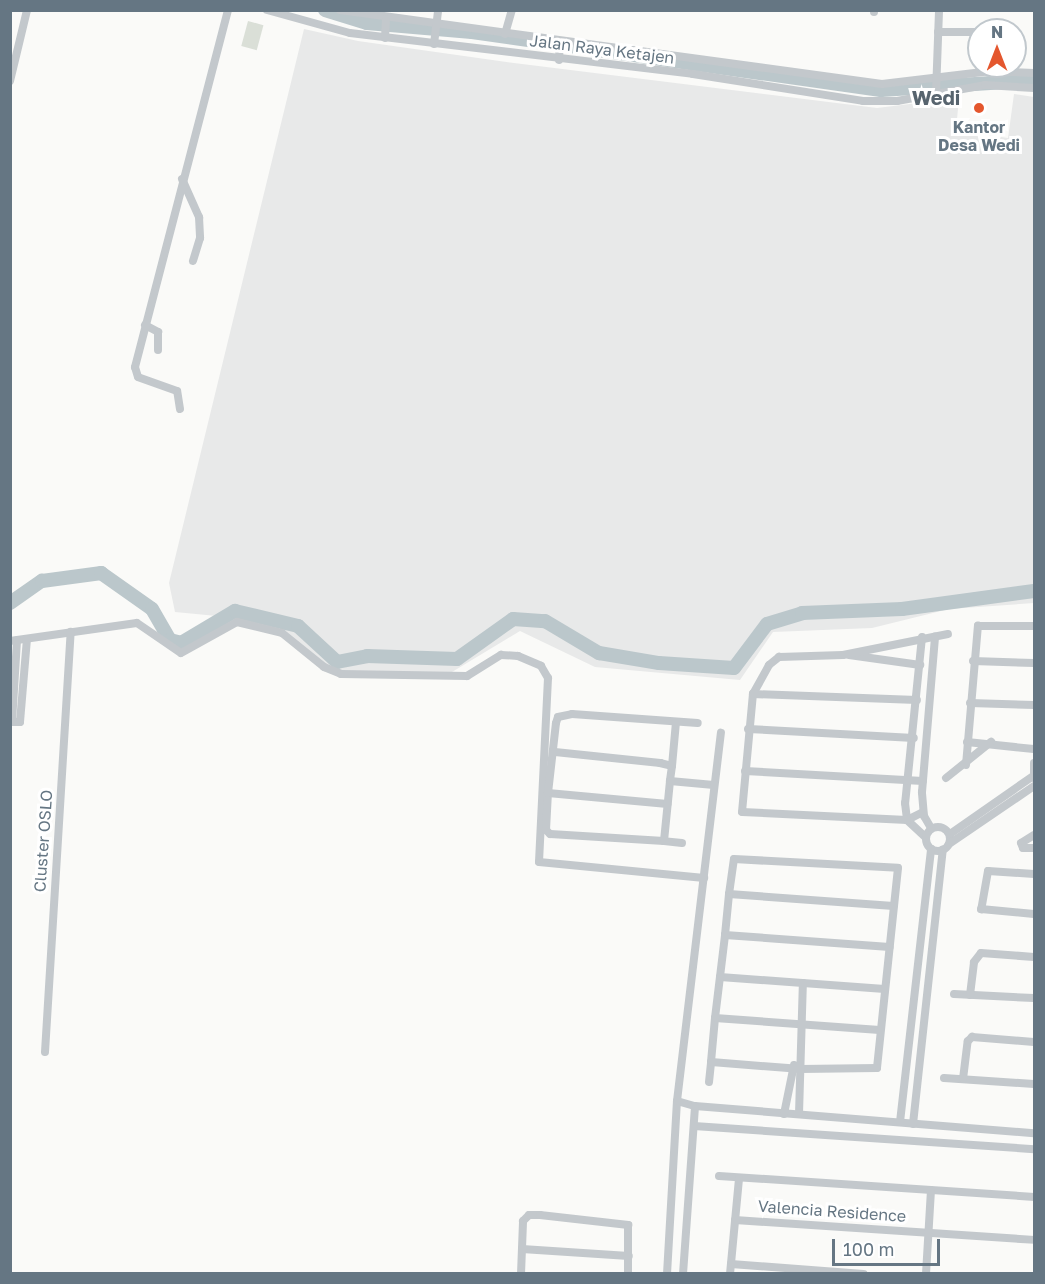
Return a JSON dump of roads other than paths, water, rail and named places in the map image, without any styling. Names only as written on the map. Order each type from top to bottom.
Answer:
[{"type":"street","points":[[10,81],[14,54],[27,10]]},
{"type":"street","points":[[180,409],[177,391],[135,374],[144,325],[228,10]]},
{"type":"street","name":"Jalan Raya Ketajen","points":[[267,10],[351,30],[385,28],[435,34],[559,57],[693,74],[873,102],[936,85]]},
{"type":"street","points":[[340,10],[385,28],[435,34],[505,34],[872,83],[1035,88]]},
{"type":"street","points":[[435,34],[438,10]]},
{"type":"street","points":[[505,34],[512,10]]},
{"type":"street","points":[[936,85],[939,10]]},
{"type":"street","points":[[351,30],[354,14]]},
{"type":"street","points":[[938,32],[967,32]]},
{"type":"street","points":[[559,57],[560,42]]},
{"type":"street","points":[[936,85],[991,71],[1035,73]]},
{"type":"street","points":[[182,179],[201,227],[193,261]]},
{"type":"street","points":[[144,325],[158,332],[158,350]]},
{"type":"street","points":[[14,722],[14,641],[137,622],[181,653],[229,623],[244,623],[291,638],[324,667],[341,674],[467,676],[506,654],[536,662],[545,670],[548,678],[538,862],[704,878]]},
{"type":"street","points":[[966,765],[973,661],[980,625],[1035,626]]},
{"type":"street","name":"Cluster OSLO","points":[[45,1052],[71,632]]},
{"type":"street","points":[[923,812],[907,820],[745,813],[740,808],[748,729],[753,694],[769,665],[779,657],[843,654],[922,637],[948,634]]},
{"type":"street","points":[[900,1122],[931,849],[926,837],[907,820],[905,803],[914,738],[922,637]]},
{"type":"street","points":[[931,828],[923,812],[923,781],[935,637]]},
{"type":"street","points":[[14,722],[27,639]]},
{"type":"street","points":[[843,654],[920,665]]},
{"type":"street","points":[[973,661],[1035,663]]},
{"type":"street","points":[[919,679],[931,680]]},
{"type":"street","points":[[753,694],[917,700]]},
{"type":"street","points":[[970,703],[1035,705]]},
{"type":"street","points":[[682,843],[550,834],[546,830],[548,793],[555,752],[556,723],[562,715],[698,723]]},
{"type":"street","points":[[916,718],[928,718]]},
{"type":"street","points":[[664,842],[676,722]]},
{"type":"street","points":[[748,729],[914,738]]},
{"type":"street","points":[[667,1274],[677,1101],[721,733]]},
{"type":"street","points":[[967,742],[991,742],[1035,749]]},
{"type":"street","points":[[946,778],[966,765],[991,742]]},
{"type":"street","points":[[555,752],[672,766]]},
{"type":"street","points":[[913,1124],[946,847],[950,834],[1034,777],[1035,762]]},
{"type":"street","points":[[745,771],[923,781]]},
{"type":"street","points":[[670,781],[714,785]]},
{"type":"street","points":[[931,849],[946,847],[1035,786]]},
{"type":"street","points":[[548,793],[667,804]]},
{"type":"street","points":[[931,828],[942,826],[950,834]]},
{"type":"street","points":[[926,837],[931,828]]},
{"type":"street","points":[[1035,835],[1021,843],[1023,848],[1035,849]]},
{"type":"street","points":[[709,1082],[711,1062],[716,1018],[720,977],[733,860],[738,856],[891,865],[899,872],[874,1071],[797,1069],[711,1062]]},
{"type":"street","points":[[1035,874],[988,871],[981,909],[1035,914]]},
{"type":"street","points":[[729,894],[894,906]]},
{"type":"street","points":[[725,935],[890,947]]},
{"type":"street","points":[[970,995],[974,962],[981,953],[1035,957]]},
{"type":"street","points":[[720,977],[885,989]]},
{"type":"street","points":[[799,1114],[800,1093],[797,1069],[803,983]]},
{"type":"street","points":[[954,994],[1035,998]]},
{"type":"street","points":[[716,1018],[880,1030]]},
{"type":"street","points":[[963,1079],[968,1041],[972,1036],[1035,1042]]},
{"type":"street","points":[[787,1131],[786,1092],[797,1069]]},
{"type":"street","points":[[944,1078],[1034,1085],[1035,1073]]},
{"type":"street","points":[[786,1092],[800,1093]]},
{"type":"street","points":[[677,1101],[695,1106],[1035,1133]]},
{"type":"street","points":[[683,1274],[695,1106]]},
{"type":"street","points":[[694,1126],[1035,1149]]},
{"type":"street","points":[[718,1176],[1035,1197]]},
{"type":"street","points":[[730,1274],[740,1178]]},
{"type":"street","points":[[926,1274],[931,1190]]},
{"type":"street","points":[[521,1274],[525,1217],[540,1215],[621,1222],[627,1225],[629,1233],[628,1274]]},
{"type":"street","name":"Valencia Residence","points":[[735,1220],[1035,1240]]},
{"type":"street","points":[[522,1249],[629,1256]]},
{"type":"street","points":[[731,1264],[864,1274]]},
{"type":"waterway","points":[[325,10],[367,23],[472,32],[881,90],[1034,80]]},
{"type":"waterway","points":[[10,603],[42,581],[101,573],[152,609],[170,640],[181,643],[235,611],[298,626],[337,662],[367,656],[457,659],[513,619],[545,621],[599,653],[659,663],[734,668],[767,624],[802,613],[902,609],[1034,591]]},
{"type":"place","name":"Kantor Desa Wedi","points":[[979,108]]},
{"type":"district","name":"Wedi","points":[[936,97]]}]
